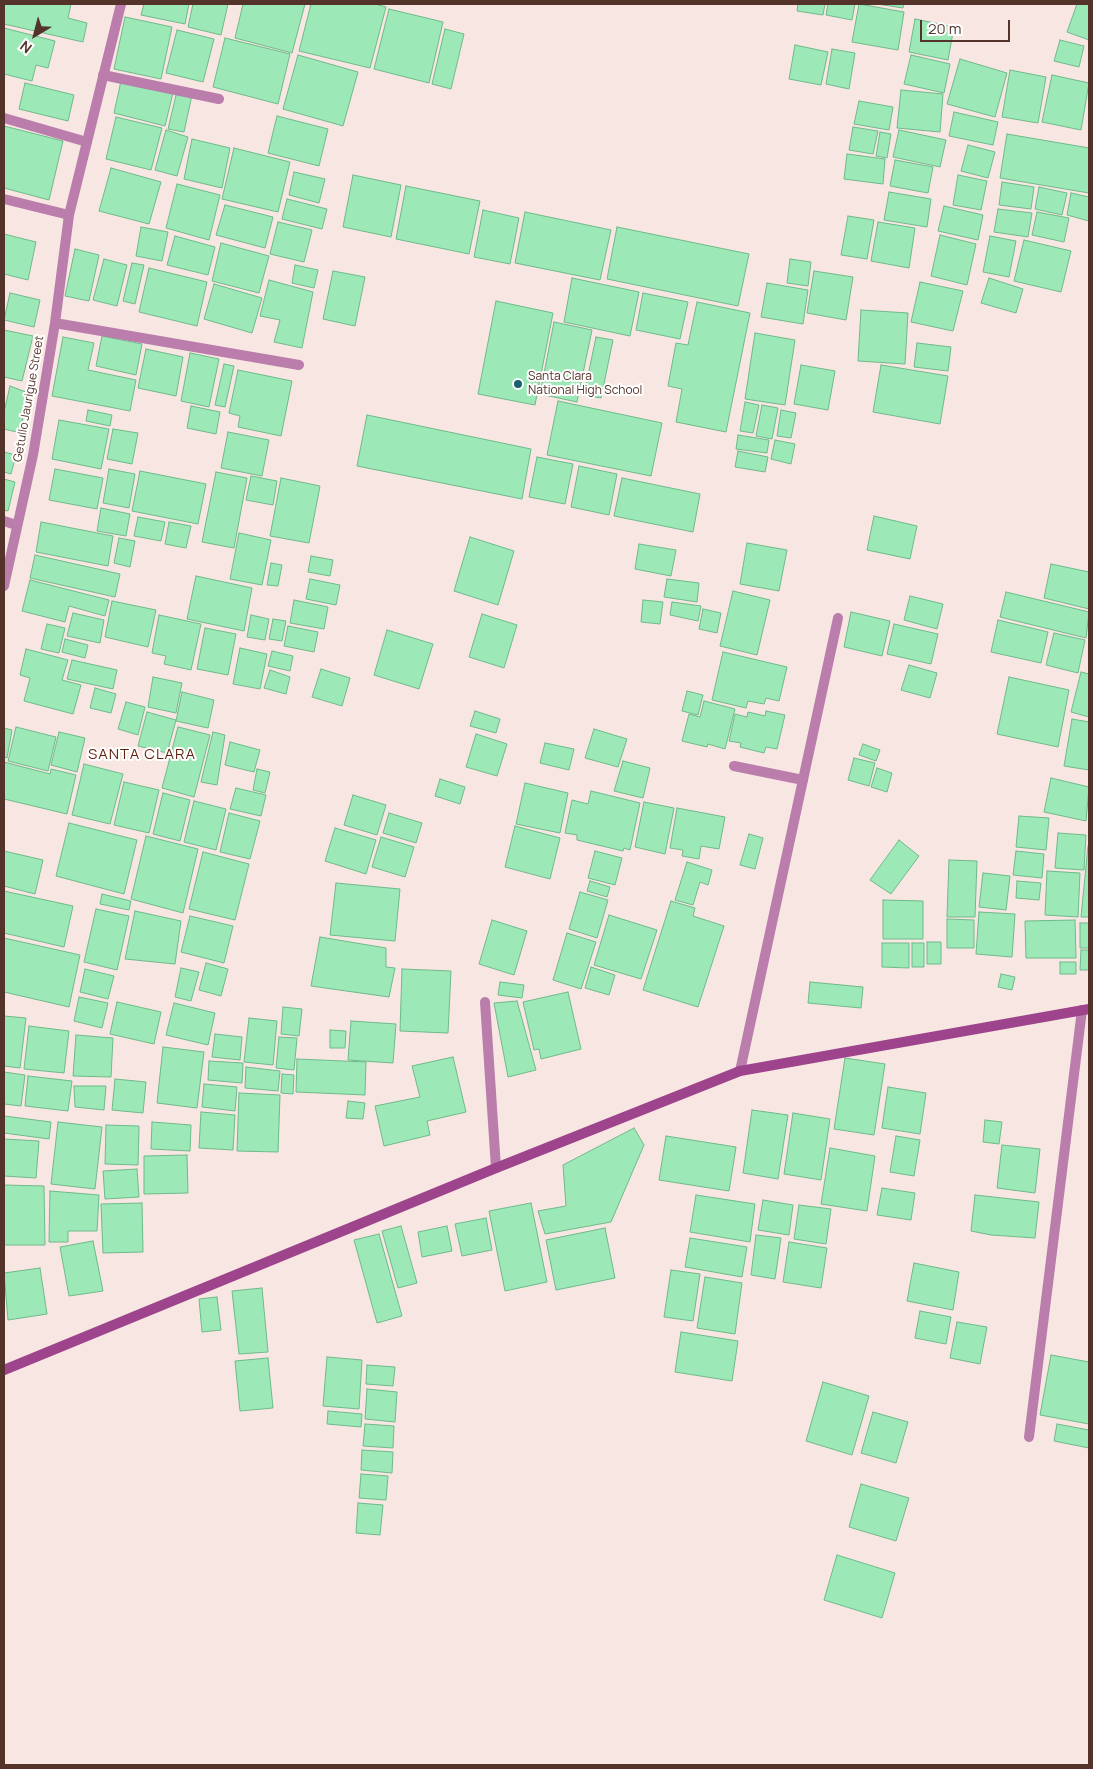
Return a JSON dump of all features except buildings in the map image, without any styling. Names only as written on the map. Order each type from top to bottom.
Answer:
[{"type":"main road","points":[[4,1370],[496,1168],[740,1071],[1086,1009]]},
{"type":"street","name":"Getullo Jaurigue Street","points":[[4,586],[16,524],[34,455],[55,323],[68,215],[121,4]]},
{"type":"street","points":[[103,75],[219,99]]},
{"type":"street","points":[[4,118],[87,142]]},
{"type":"street","points":[[4,199],[68,215]]},
{"type":"street","points":[[55,323],[299,364]]},
{"type":"street","points":[[4,521],[16,524]]},
{"type":"street","points":[[740,1071],[838,618]]},
{"type":"street","points":[[734,766],[802,780]]},
{"type":"street","points":[[484,1002],[496,1168]]},
{"type":"street","points":[[1029,1437],[1086,1009]]},
{"type":"place","name":"Santa Clara National High School","points":[[518,384]]},
{"type":"district","name":"SANTA CLARA","points":[[142,755]]}]
